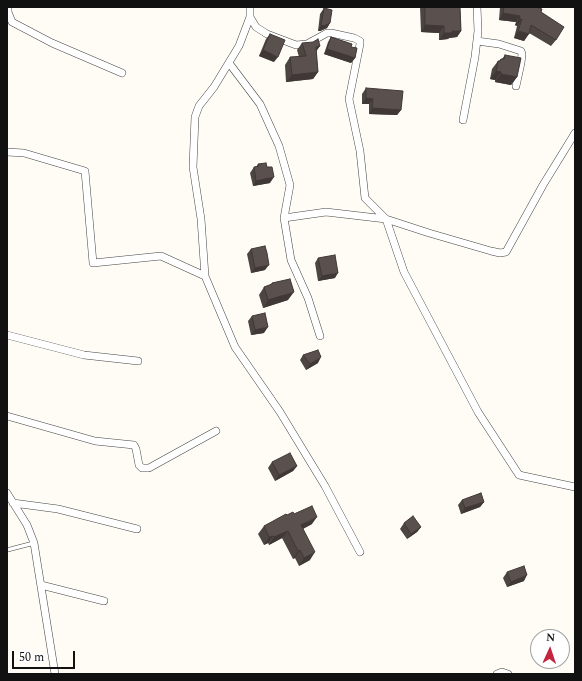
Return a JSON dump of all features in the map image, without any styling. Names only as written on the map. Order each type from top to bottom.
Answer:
[{"type":"street","points":[[8,7],[8,12],[12,22],[52,43],[122,73]]},
{"type":"street","points":[[250,7],[250,17],[239,46],[214,87],[199,106],[195,117],[193,167],[201,219],[206,276],[235,347],[280,412],[326,486],[360,552]]},
{"type":"street","points":[[464,120],[477,41],[477,7]]},
{"type":"street","points":[[250,17],[256,27],[267,34],[296,45],[307,44],[327,33],[354,38],[360,41],[349,99],[360,151],[365,198],[386,219],[404,272],[478,412],[519,475],[575,487]]},
{"type":"street","points":[[477,41],[499,44],[521,51],[521,63],[516,86]]},
{"type":"street","points":[[229,63],[260,104],[278,146],[290,185],[284,218],[291,260],[308,298],[320,336]]},
{"type":"street","points":[[284,218],[326,212],[386,219],[484,249],[500,253],[506,252],[542,185],[575,133]]},
{"type":"street","points":[[7,152],[24,153],[85,171],[93,263],[161,256],[206,276]]},
{"type":"street","points":[[7,335],[84,355],[138,361]]},
{"type":"street","points":[[7,416],[95,441],[134,445],[139,465],[142,468],[149,468],[216,431]]},
{"type":"street","points":[[7,493],[26,525],[34,543],[42,585],[55,674]]},
{"type":"street","points":[[13,503],[64,511],[137,528]]},
{"type":"street","points":[[42,585],[104,601]]},
{"type":"street","points":[[497,674],[502,672],[508,674]]},
{"type":"lane","points":[[7,550],[34,543]]},
{"type":"building","points":[[425,7],[460,7],[461,31],[444,33],[444,26],[425,25]]},
{"type":"building","points":[[504,7],[536,7],[542,9],[541,12],[564,27],[556,40],[531,25],[529,34],[518,31],[522,19],[519,19],[520,16],[503,13]]},
{"type":"building","points":[[324,8],[332,10],[330,23],[324,26],[321,25]]},
{"type":"building","points":[[270,34],[285,40],[278,57],[263,50]]},
{"type":"building","points":[[331,37],[352,44],[351,47],[357,48],[355,58],[327,49]]},
{"type":"building","points":[[318,39],[320,46],[316,47],[318,72],[292,75],[290,57],[306,56],[302,43],[313,42]]},
{"type":"building","points":[[505,55],[521,58],[517,77],[501,74],[501,72],[496,71],[498,61],[504,59]]},
{"type":"building","points":[[366,88],[403,91],[401,110],[372,108],[373,99],[366,98]]},
{"type":"building","points":[[266,163],[267,167],[272,167],[274,177],[256,181],[254,167],[259,166],[258,164]]},
{"type":"building","points":[[265,246],[269,265],[255,268],[251,249]]},
{"type":"building","points":[[335,255],[338,273],[322,276],[318,258]]},
{"type":"building","points":[[290,279],[294,292],[268,300],[264,287],[272,283]]},
{"type":"building","points":[[265,313],[268,327],[255,330],[252,316]]},
{"type":"building","points":[[318,350],[321,357],[310,364],[303,355]]},
{"type":"building","points":[[290,453],[297,466],[279,475],[272,462]]},
{"type":"building","points":[[481,493],[484,502],[465,508],[462,500]]},
{"type":"building","points":[[312,506],[317,517],[301,525],[315,552],[304,558],[300,550],[298,551],[288,531],[274,537],[269,537],[264,526],[286,514],[287,515],[293,512],[294,514]]},
{"type":"building","points":[[413,516],[421,527],[411,534],[404,523]]},
{"type":"building","points":[[524,566],[527,575],[511,582],[507,572]]}]
